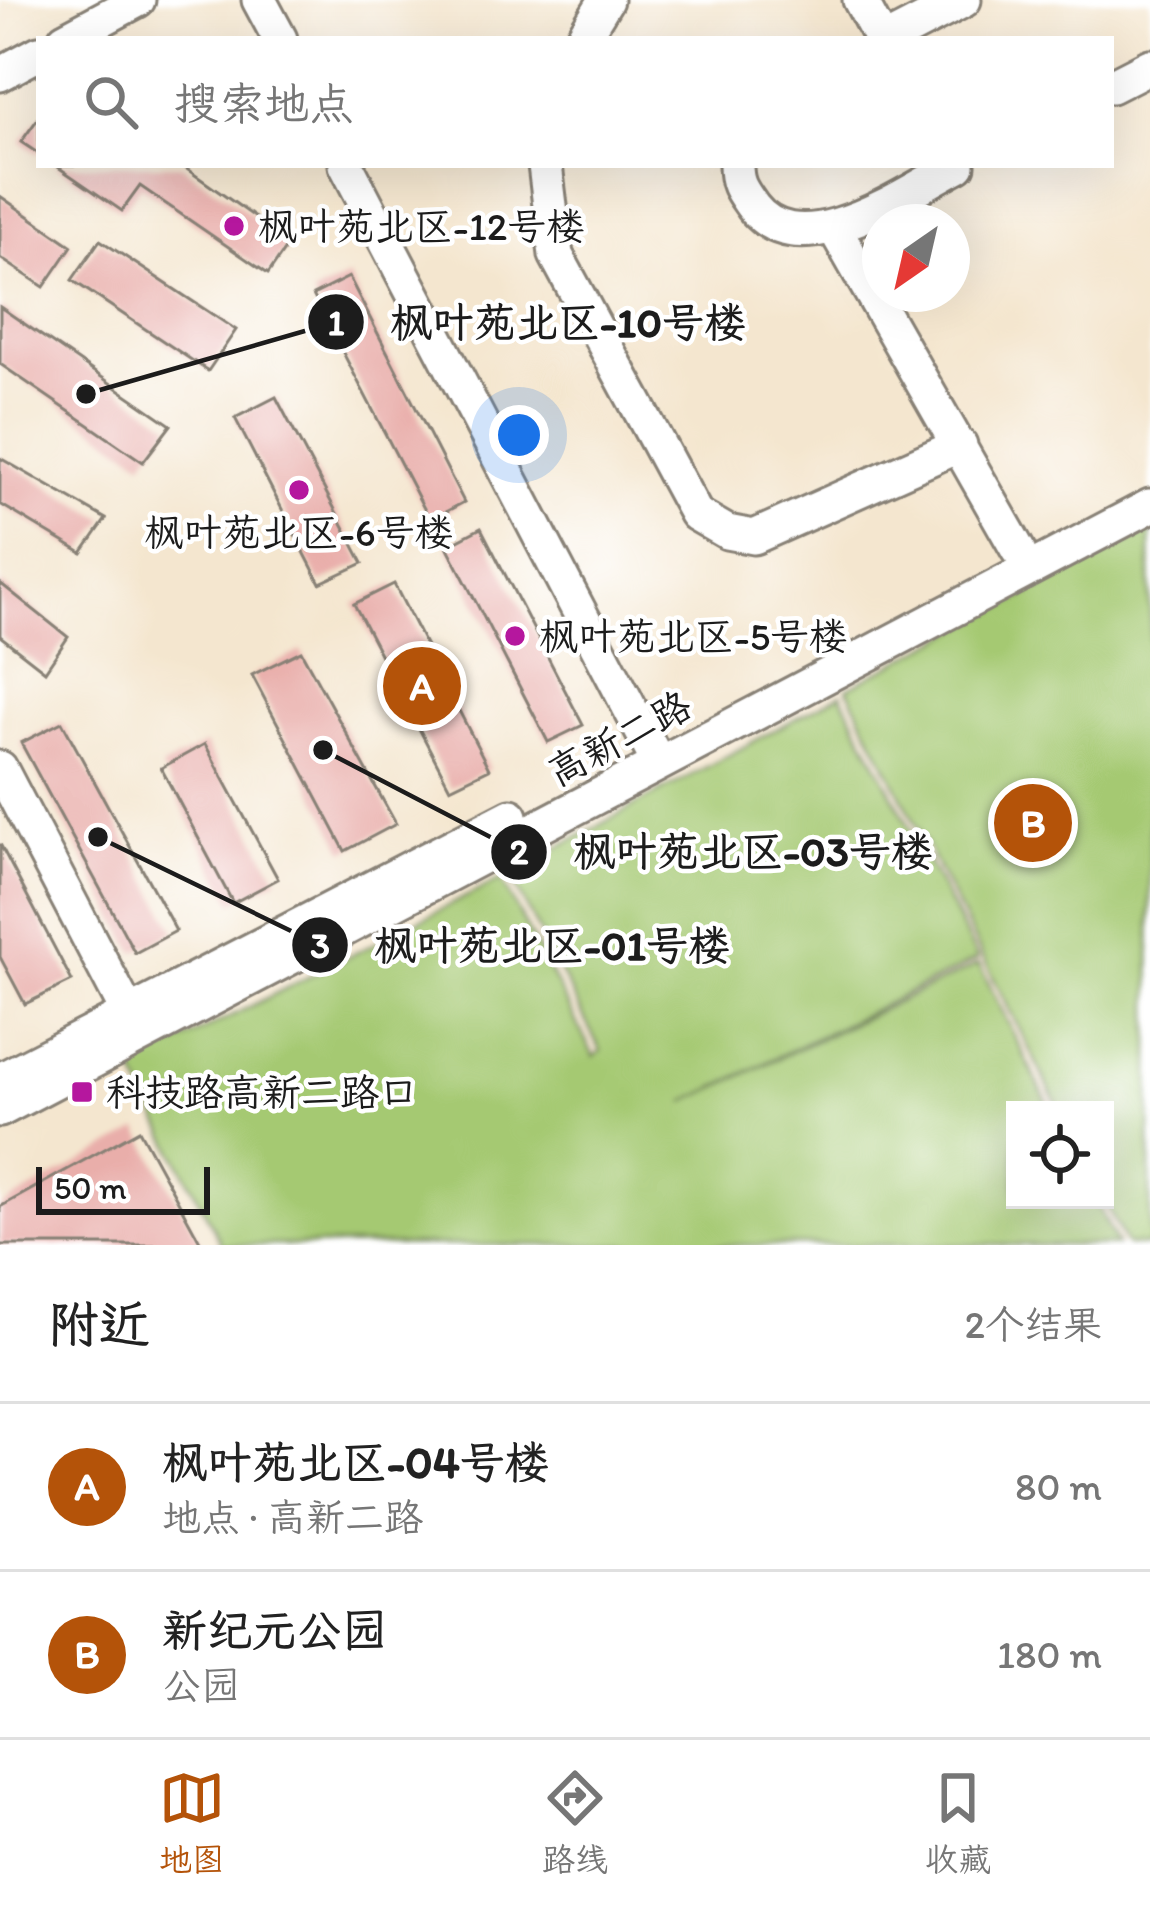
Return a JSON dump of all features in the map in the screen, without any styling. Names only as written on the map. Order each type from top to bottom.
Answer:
[{"type":"street","points":[[71,36],[138,0]]},
{"type":"street","points":[[260,0],[278,36]]},
{"type":"street","points":[[584,36],[606,0]]},
{"type":"street","points":[[860,0],[883,36]]},
{"type":"street","points":[[891,36],[964,0]]},
{"type":"street","points":[[0,74],[36,55]]},
{"type":"street","points":[[1114,84],[1150,65]]},
{"type":"street","points":[[348,168],[654,754]]},
{"type":"street","points":[[545,168],[556,255],[696,514],[727,532],[754,537],[960,445]]},
{"type":"street","points":[[736,168],[736,184],[761,217],[795,232],[835,229],[952,168]]},
{"type":"street","points":[[835,229],[1018,550]]},
{"type":"street","name":"高新二路","points":[[654,754],[1150,481]]},
{"type":"street","name":"高新二路","points":[[0,1109],[134,1025],[654,754],[1150,506]]},
{"type":"street","points":[[0,768],[134,1025]]},
{"type":"street","name":"高新二路","points":[[0,1080],[134,1025]]},
{"type":"green space","points":[[1150,530],[1150,1245],[1126,1245],[1108,1209],[1114,1209],[1114,1101],[1055,1101],[847,688]]},
{"type":"green space","points":[[841,694],[978,959],[685,1102],[979,964],[1047,1101],[1006,1101],[1006,1209],[1099,1209],[1117,1245],[222,1245],[131,1067],[501,879],[594,1056],[601,1051],[509,874]]},
{"type":"building","points":[[36,121],[36,152],[21,142]]},
{"type":"building","name":"枫叶苑北区-12号楼","points":[[59,168],[185,168],[290,242],[268,274],[140,186],[122,211]]},
{"type":"building","points":[[0,196],[72,246],[44,287],[0,258]]},
{"type":"building","points":[[100,240],[236,330],[208,371],[72,280]]},
{"type":"building","points":[[349,277],[464,502],[430,520],[313,295]]},
{"type":"building","points":[[0,307],[171,425],[143,462],[0,364]]},
{"type":"building","name":"枫叶苑北区-6号楼","points":[[276,397],[363,563],[320,583],[235,418]]},
{"type":"building","points":[[0,458],[106,519],[82,553],[0,504]]},
{"type":"building","name":"枫叶苑北区-5号楼","points":[[481,528],[583,725],[548,742],[447,546]]},
{"type":"building","points":[[0,583],[68,637],[45,671],[0,636]]},
{"type":"building","points":[[394,584],[489,769],[450,788],[354,604]]},
{"type":"building","points":[[301,651],[396,824],[345,851],[252,675]]},
{"type":"building","points":[[62,722],[176,931],[135,953],[21,743]]},
{"type":"building","points":[[205,744],[278,879],[233,903],[161,768]]},
{"type":"building","points":[[0,844],[72,981],[25,1004],[0,957]]},
{"type":"building","points":[[139,1130],[202,1245],[0,1245],[0,1207]]},
{"type":"place","name":"枫叶苑北区-12号楼","points":[[234,226]]},
{"type":"place","name":"枫叶苑北区-10号楼","points":[[86,394]]},
{"type":"place","name":"枫叶苑北区-6号楼","points":[[299,490]]},
{"type":"place","name":"枫叶苑北区-5号楼","points":[[515,636]]},
{"type":"place","name":"枫叶苑北区-04号楼","points":[[422,686]]},
{"type":"place","name":"枫叶苑北区-03号楼","points":[[323,750]]},
{"type":"place","name":"新纪元公园","points":[[1033,823]]},
{"type":"place","name":"枫叶苑北区-01号楼","points":[[98,837]]},
{"type":"place","name":"科技路高新二路口","points":[[82,1092]]}]
